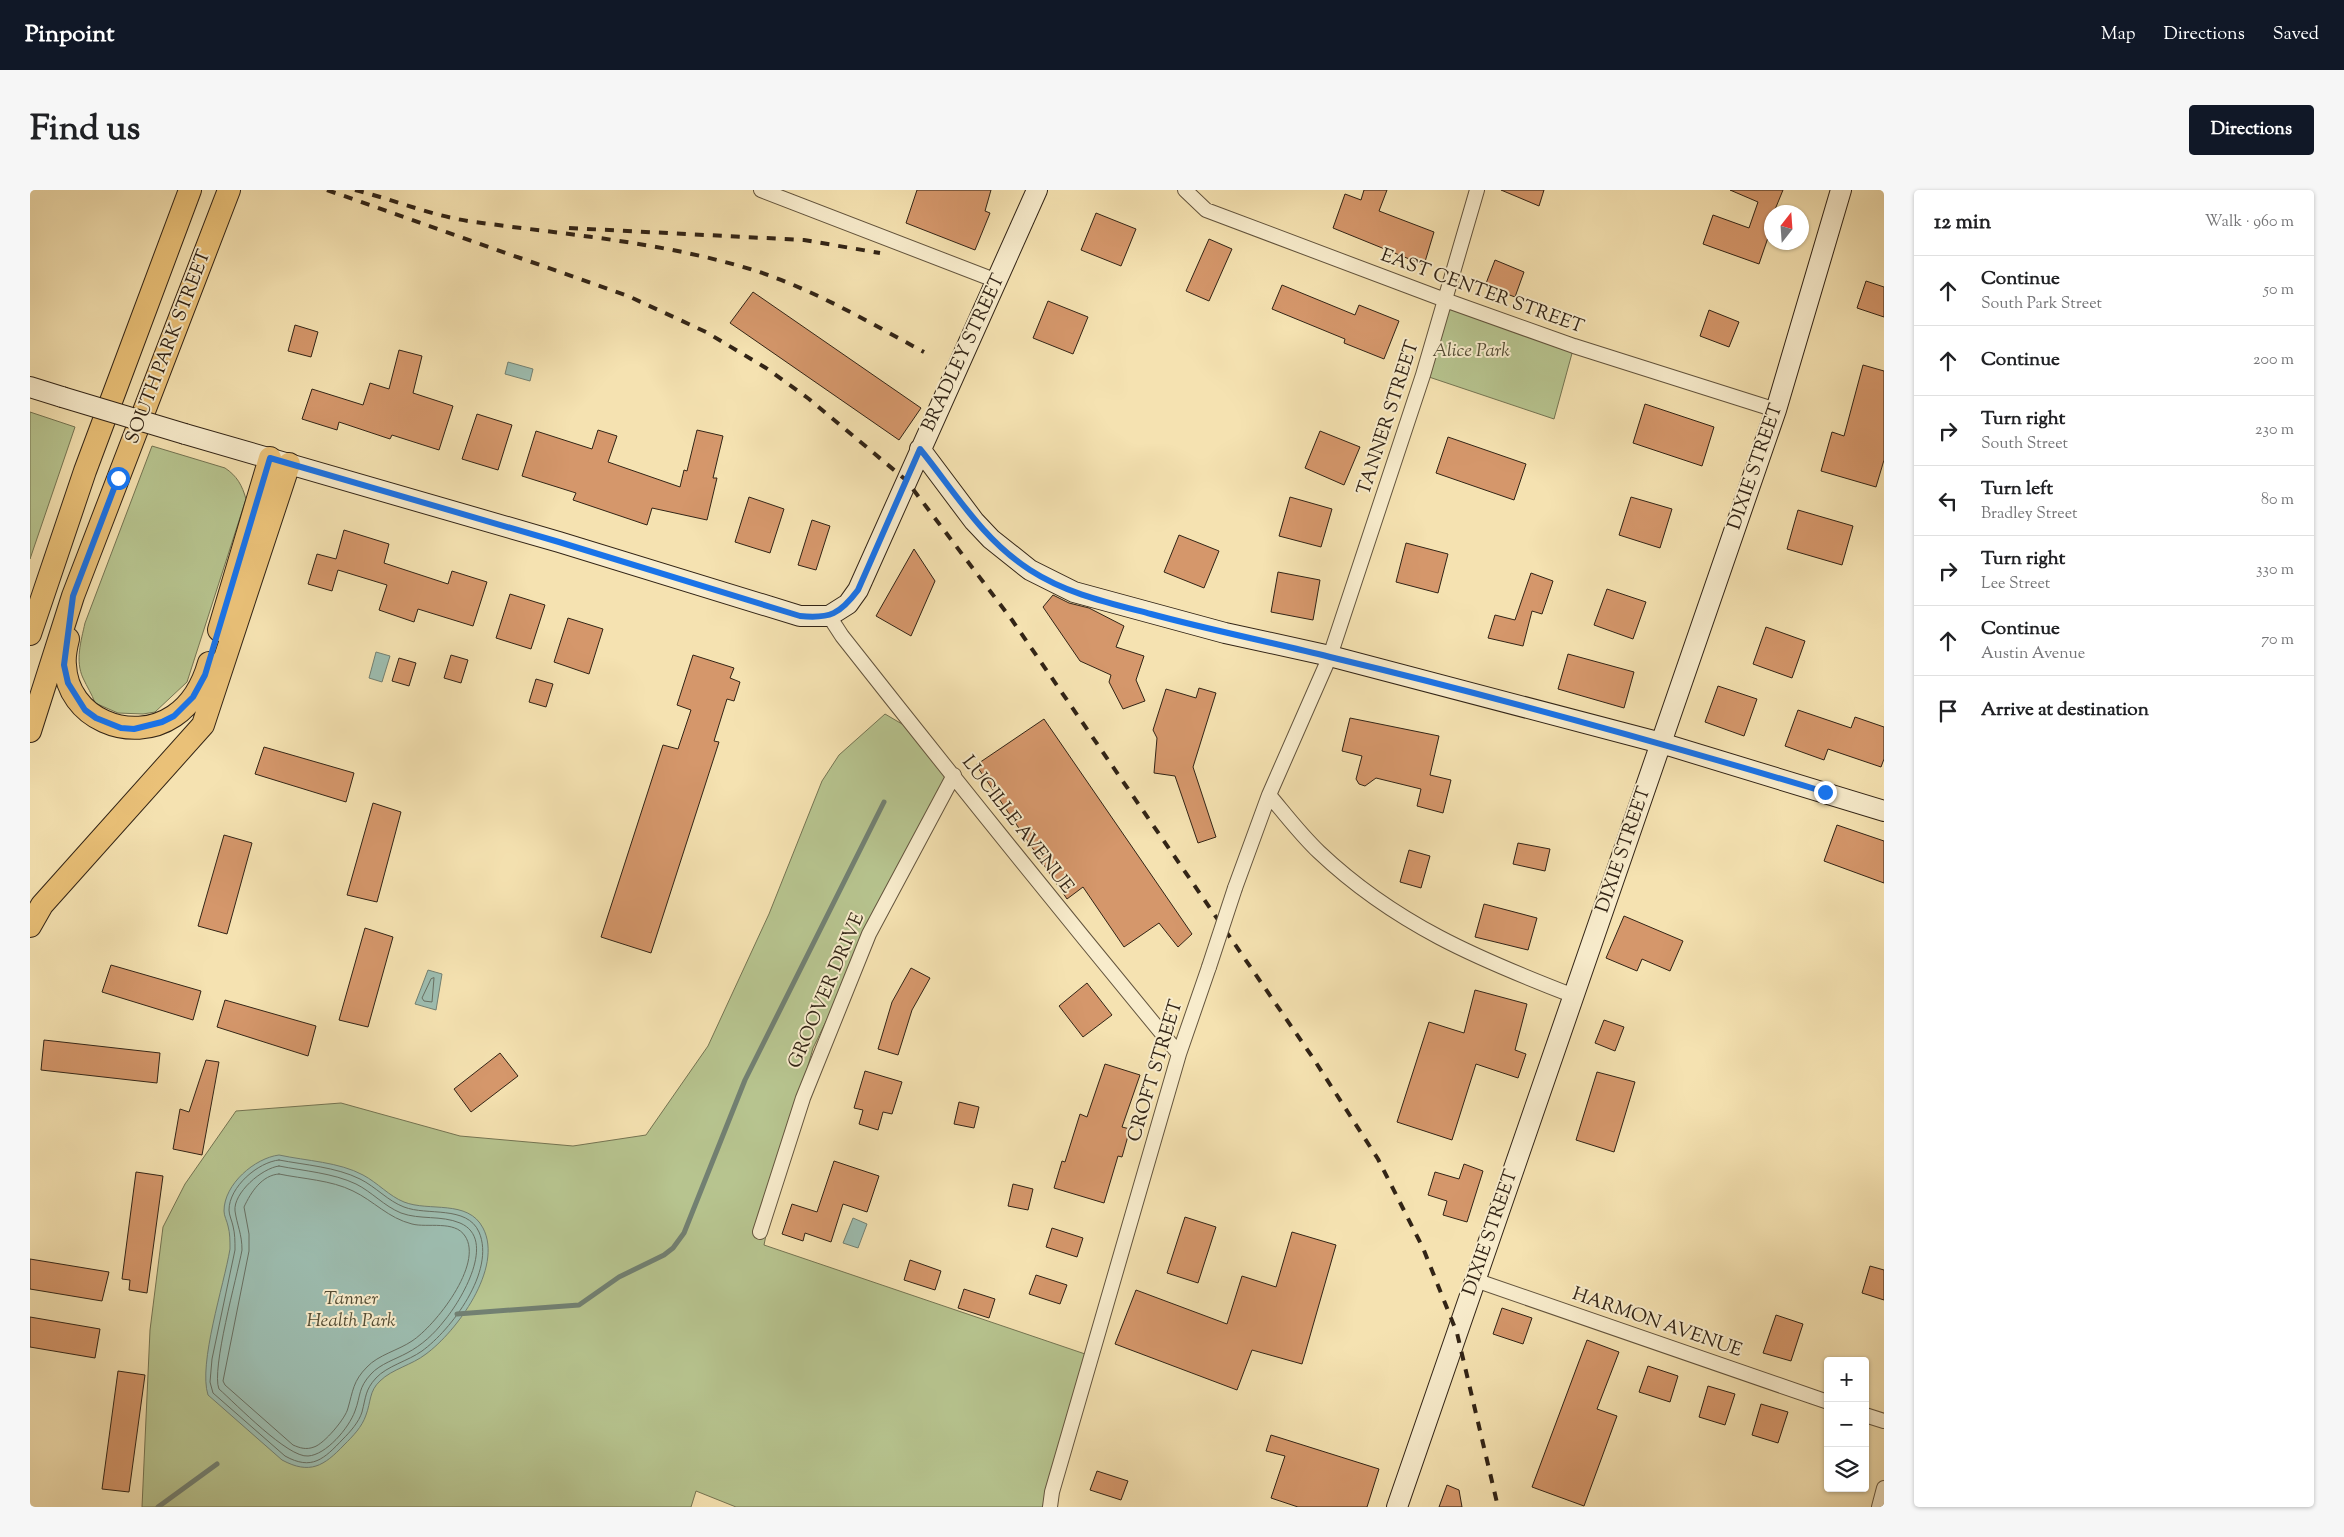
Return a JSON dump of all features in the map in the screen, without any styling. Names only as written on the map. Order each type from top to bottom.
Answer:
[{"type":"main road","name":"SOUTH PARK STREET","points":[[30,634],[88,462],[190,190]]},
{"type":"main road","name":"SOUTH PARK STREET","points":[[30,731],[73,596],[229,190]]},
{"type":"main road","points":[[73,596],[64,665],[68,683],[85,710],[108,724],[121,728],[148,727],[174,716],[193,697],[205,675],[280,461]]},
{"type":"main road","points":[[30,926],[42,905],[202,725],[280,461]]},
{"type":"main road","points":[[30,602],[53,568]]},
{"type":"street","points":[[761,190],[997,281]]},
{"type":"street","name":"BRADLEY STREET","points":[[829,616],[848,604],[858,590],[1037,190]]},
{"type":"street","name":"EAST CENTER STREET","points":[[1185,190],[1206,210],[1446,300],[1574,346],[1776,410]]},
{"type":"street","name":"TANNER STREET","points":[[1330,656],[1421,384],[1477,190]]},
{"type":"street","name":"DIXIE STREET","points":[[1397,1507],[1776,410],[1841,190]]},
{"type":"street","points":[[30,388],[559,542],[800,616],[829,616]]},
{"type":"street","points":[[920,449],[974,520],[991,539],[1030,570],[1052,582],[1097,600],[1225,633],[1330,656],[1661,743],[1884,811]]},
{"type":"street","name":"LUCILLE AVENUE","points":[[829,616],[848,644],[954,775],[1028,871],[1180,1054]]},
{"type":"street","name":"CROFT STREET","points":[[1050,1507],[1052,1492],[1180,1054],[1235,888],[1269,795],[1330,656]]},
{"type":"street","name":"GROOVER DRIVE","points":[[760,1232],[802,1098],[870,934],[954,775]]},
{"type":"street","points":[[1269,795],[1318,851],[1375,900],[1426,932],[1477,958],[1574,996]]},
{"type":"street","name":"HARMON AVENUE","points":[[1475,1280],[1824,1401]]},
{"type":"street","points":[[1869,1416],[1884,1421]]},
{"type":"street","points":[[1879,1507],[1884,1488]]},
{"type":"green space","name":"Alice Park","points":[[1445,300],[1574,346],[1554,419],[1423,375]]},
{"type":"green space","points":[[30,412],[75,427],[30,559]]},
{"type":"green space","points":[[152,446],[225,468],[238,481],[246,499],[187,682],[155,712],[143,714],[118,713],[95,703],[79,665],[80,651],[85,623]]},
{"type":"green space","name":"Tanner Health Park","points":[[885,714],[902,724],[954,775],[869,934],[813,1048],[780,1165],[764,1245],[1091,1356],[1050,1507],[736,1507],[696,1491],[691,1507],[142,1507],[150,1330],[163,1227],[185,1184],[236,1111],[341,1103],[460,1136],[573,1146],[646,1135],[708,1046],[769,914],[822,781],[839,755]]},
{"type":"water","points":[[508,362],[533,369],[530,381],[505,374]]},
{"type":"water","points":[[376,652],[390,656],[382,682],[369,678]]},
{"type":"water","points":[[428,970],[442,974],[436,1010],[415,1004]]},
{"type":"water","points":[[279,1155],[344,1167],[363,1175],[404,1202],[468,1213],[483,1228],[488,1244],[487,1261],[482,1280],[474,1298],[451,1331],[426,1354],[390,1373],[380,1381],[374,1389],[368,1410],[357,1431],[330,1458],[316,1466],[309,1467],[292,1465],[282,1460],[208,1395],[206,1381],[209,1345],[230,1249],[229,1231],[224,1213],[225,1201],[229,1191],[242,1174],[260,1161]]},
{"type":"water","points":[[853,1218],[867,1224],[858,1248],[843,1243]]},
{"type":"building","points":[[917,190],[991,190],[985,211],[990,213],[975,250],[906,223]]},
{"type":"building","points":[[1364,190],[1387,190],[1379,211],[1434,232],[1424,265],[1333,228],[1345,194],[1361,200]]},
{"type":"building","points":[[1501,190],[1544,190],[1539,206]]},
{"type":"building","points":[[1730,190],[1783,190],[1777,205],[1764,205],[1764,249],[1759,264],[1703,244],[1713,215],[1749,228],[1758,202]]},
{"type":"building","points":[[1096,213],[1136,229],[1121,266],[1081,250]]},
{"type":"building","points":[[1209,239],[1232,249],[1209,301],[1186,291]]},
{"type":"building","points":[[1495,260],[1524,272],[1515,297],[1485,286]]},
{"type":"building","points":[[1866,281],[1884,287],[1884,317],[1857,308]]},
{"type":"building","points":[[1282,285],[1355,315],[1359,305],[1399,321],[1384,359],[1344,343],[1345,339],[1272,309]]},
{"type":"building","points":[[753,292],[921,408],[899,440],[730,323]]},
{"type":"building","points":[[1048,301],[1088,317],[1073,354],[1033,338]]},
{"type":"building","points":[[1709,310],[1739,322],[1729,347],[1700,336]]},
{"type":"building","points":[[295,325],[318,332],[311,357],[288,351]]},
{"type":"building","points":[[399,350],[422,356],[413,393],[453,406],[439,450],[392,435],[390,439],[339,422],[337,430],[302,419],[312,389],[363,405],[370,383],[389,389]]},
{"type":"building","points":[[1863,365],[1884,371],[1884,460],[1876,487],[1821,471],[1832,432],[1844,436]]},
{"type":"building","points":[[1645,404],[1714,427],[1702,466],[1633,443]]},
{"type":"building","points":[[477,414],[512,425],[498,470],[462,459]]},
{"type":"building","points":[[598,430],[617,436],[608,462],[680,487],[684,470],[687,471],[697,430],[723,436],[713,478],[717,478],[707,520],[652,508],[647,525],[573,500],[576,493],[522,476],[536,431],[592,449]]},
{"type":"building","points":[[1320,431],[1360,447],[1344,485],[1305,468]]},
{"type":"building","points":[[1448,437],[1526,464],[1514,500],[1436,473]]},
{"type":"building","points":[[749,497],[784,509],[770,553],[735,542]]},
{"type":"building","points":[[1290,497],[1332,509],[1321,547],[1279,536]]},
{"type":"building","points":[[1631,497],[1672,509],[1660,548],[1619,535]]},
{"type":"building","points":[[1798,510],[1853,526],[1842,565],[1787,549]]},
{"type":"building","points":[[812,520],[830,526],[816,570],[798,565]]},
{"type":"building","points":[[344,530],[389,544],[384,563],[448,584],[452,571],[487,582],[473,626],[418,609],[414,622],[379,610],[387,585],[338,570],[332,591],[308,584],[317,554],[336,559]]},
{"type":"building","points":[[1179,535],[1219,551],[1204,588],[1164,572]]},
{"type":"building","points":[[1406,543],[1448,554],[1438,593],[1396,582]]},
{"type":"building","points":[[914,549],[935,581],[911,636],[876,616]]},
{"type":"building","points":[[1278,572],[1320,580],[1313,620],[1271,612]]},
{"type":"building","points":[[1531,573],[1553,581],[1542,614],[1532,611],[1523,646],[1488,638],[1495,615],[1515,620]]},
{"type":"building","points":[[1607,589],[1646,602],[1633,639],[1594,625]]},
{"type":"building","points":[[510,594],[545,605],[531,649],[496,638]]},
{"type":"building","points":[[1053,595],[1069,603],[1089,608],[1124,626],[1116,647],[1144,656],[1136,680],[1145,701],[1123,709],[1109,682],[1111,675],[1080,661],[1043,607]]},
{"type":"building","points":[[568,618],[603,629],[589,674],[554,662]]},
{"type":"building","points":[[1766,627],[1805,641],[1792,678],[1753,664]]},
{"type":"building","points":[[1568,654],[1634,672],[1624,708],[1558,689]]},
{"type":"building","points":[[451,655],[468,660],[461,683],[444,678]]},
{"type":"building","points":[[693,655],[734,668],[730,678],[740,682],[734,701],[727,699],[714,741],[719,742],[651,953],[601,937],[663,745],[678,749],[691,710],[677,705]]},
{"type":"building","points":[[399,658],[416,663],[409,686],[392,681]]},
{"type":"building","points":[[536,679],[553,684],[546,707],[529,702]]},
{"type":"building","points":[[1718,686],[1757,699],[1744,736],[1705,722]]},
{"type":"building","points":[[1199,688],[1216,693],[1193,767],[1216,837],[1198,843],[1175,776],[1154,773],[1157,738],[1153,730],[1166,689],[1196,698]]},
{"type":"building","points":[[1798,710],[1851,728],[1855,717],[1884,727],[1884,759],[1881,767],[1828,749],[1824,760],[1785,746]]},
{"type":"building","points":[[1350,718],[1439,736],[1430,775],[1451,780],[1443,813],[1417,806],[1421,789],[1376,778],[1365,786],[1359,784],[1356,779],[1362,756],[1342,751]]},
{"type":"building","points":[[1044,719],[1192,934],[1178,947],[1159,923],[1124,947],[1083,887],[1067,899],[976,765]]},
{"type":"building","points":[[264,747],[354,773],[346,802],[255,774]]},
{"type":"building","points":[[373,803],[401,812],[377,902],[347,895]]},
{"type":"building","points":[[1837,825],[1884,841],[1884,883],[1824,861]]},
{"type":"building","points":[[224,835],[252,843],[227,934],[198,926]]},
{"type":"building","points":[[1518,843],[1550,849],[1545,871],[1513,864]]},
{"type":"building","points":[[1409,850],[1430,856],[1421,888],[1400,882]]},
{"type":"building","points":[[1484,904],[1537,918],[1528,950],[1475,937]]},
{"type":"building","points":[[1624,916],[1683,941],[1670,971],[1642,959],[1637,971],[1606,958]]},
{"type":"building","points":[[365,928],[393,937],[368,1027],[339,1020]]},
{"type":"building","points":[[111,965],[201,991],[193,1020],[102,992]]},
{"type":"building","points":[[911,968],[930,978],[912,1010],[898,1055],[878,1049],[892,1002]]},
{"type":"building","points":[[1087,983],[1112,1015],[1083,1037],[1059,1006]]},
{"type":"building","points":[[1475,990],[1527,1004],[1515,1050],[1526,1054],[1518,1078],[1476,1064],[1452,1140],[1397,1122],[1429,1022],[1464,1033]]},
{"type":"building","points":[[225,1000],[316,1026],[308,1056],[217,1027]]},
{"type":"building","points":[[1604,1020],[1624,1027],[1615,1051],[1595,1043]]},
{"type":"building","points":[[44,1040],[160,1053],[157,1083],[41,1070]]},
{"type":"building","points":[[500,1053],[518,1076],[471,1112],[454,1089]]},
{"type":"building","points":[[206,1060],[219,1062],[202,1155],[173,1149],[180,1109],[189,1112]]},
{"type":"building","points":[[1105,1064],[1140,1075],[1122,1127],[1130,1129],[1122,1157],[1118,1156],[1104,1203],[1054,1188],[1062,1161],[1065,1162],[1080,1114],[1087,1117]]},
{"type":"building","points":[[865,1071],[902,1082],[892,1114],[883,1112],[878,1130],[859,1124],[863,1110],[854,1108]]},
{"type":"building","points":[[1597,1072],[1635,1082],[1614,1152],[1576,1140]]},
{"type":"building","points":[[959,1102],[979,1107],[974,1128],[954,1124]]},
{"type":"building","points":[[834,1161],[879,1176],[867,1212],[843,1204],[831,1242],[805,1233],[803,1241],[782,1234],[792,1204],[817,1212]]},
{"type":"building","points":[[1464,1164],[1483,1171],[1467,1222],[1443,1215],[1447,1201],[1428,1195],[1435,1172],[1459,1179]]},
{"type":"building","points":[[136,1172],[163,1176],[147,1293],[129,1290],[130,1280],[122,1279]]},
{"type":"building","points":[[1013,1184],[1033,1189],[1028,1210],[1008,1206]]},
{"type":"building","points":[[1185,1217],[1216,1227],[1198,1283],[1167,1273]]},
{"type":"building","points":[[1052,1228],[1083,1238],[1077,1257],[1046,1247]]},
{"type":"building","points":[[1292,1232],[1336,1245],[1302,1364],[1252,1350],[1237,1390],[1115,1344],[1136,1290],[1227,1324],[1242,1276],[1276,1287]]},
{"type":"building","points":[[30,1259],[109,1272],[102,1301],[30,1289]]},
{"type":"building","points":[[910,1260],[941,1271],[935,1290],[904,1280]]},
{"type":"building","points":[[1870,1266],[1884,1270],[1884,1300],[1862,1293]]},
{"type":"building","points":[[1036,1275],[1067,1285],[1060,1304],[1029,1294]]},
{"type":"building","points":[[964,1289],[995,1299],[989,1318],[958,1308]]},
{"type":"building","points":[[1502,1308],[1532,1318],[1523,1344],[1493,1334]]},
{"type":"building","points":[[1776,1315],[1803,1324],[1791,1361],[1763,1353]]},
{"type":"building","points":[[30,1317],[100,1329],[95,1358],[30,1347]]},
{"type":"building","points":[[1587,1340],[1619,1352],[1597,1409],[1617,1416],[1584,1506],[1532,1487]]},
{"type":"building","points":[[1648,1366],[1678,1376],[1670,1402],[1639,1392]]},
{"type":"building","points":[[118,1371],[145,1375],[129,1492],[102,1489]]},
{"type":"building","points":[[1708,1386],[1735,1394],[1725,1425],[1699,1417]]},
{"type":"building","points":[[1761,1404],[1788,1412],[1778,1443],[1752,1435]]},
{"type":"building","points":[[1271,1435],[1379,1469],[1367,1507],[1298,1507],[1271,1498],[1285,1456],[1266,1451]]},
{"type":"building","points":[[1097,1471],[1128,1481],[1121,1500],[1090,1490]]},
{"type":"building","points":[[1447,1485],[1459,1490],[1462,1507],[1439,1507]]},
{"type":"waterway","points":[[457,1314],[579,1305],[619,1277],[664,1255],[673,1248],[684,1233],[745,1080],[884,802]]},
{"type":"waterway","points":[[158,1507],[217,1464]]},
{"type":"railway","points":[[327,190],[628,296],[706,332],[766,368],[809,399],[906,480],[1012,620],[1313,1058],[1378,1159],[1423,1248],[1457,1333],[1498,1507]]},
{"type":"railway","points":[[355,190],[460,220],[639,244],[736,265],[809,292],[924,352]]},
{"type":"railway","points":[[569,228],[804,240],[880,253]]},
{"type":"route","points":[[118,478],[73,596],[64,665],[68,683],[75,697],[85,710],[96,718],[121,728],[148,727],[174,716],[184,708],[200,688],[270,458],[559,542],[800,616],[814,618],[829,616],[838,612],[848,604],[858,590],[869,569],[920,449],[959,501],[991,539],[1030,570],[1074,592],[1097,600],[1225,633],[1330,656],[1661,743],[1825,792]]}]
